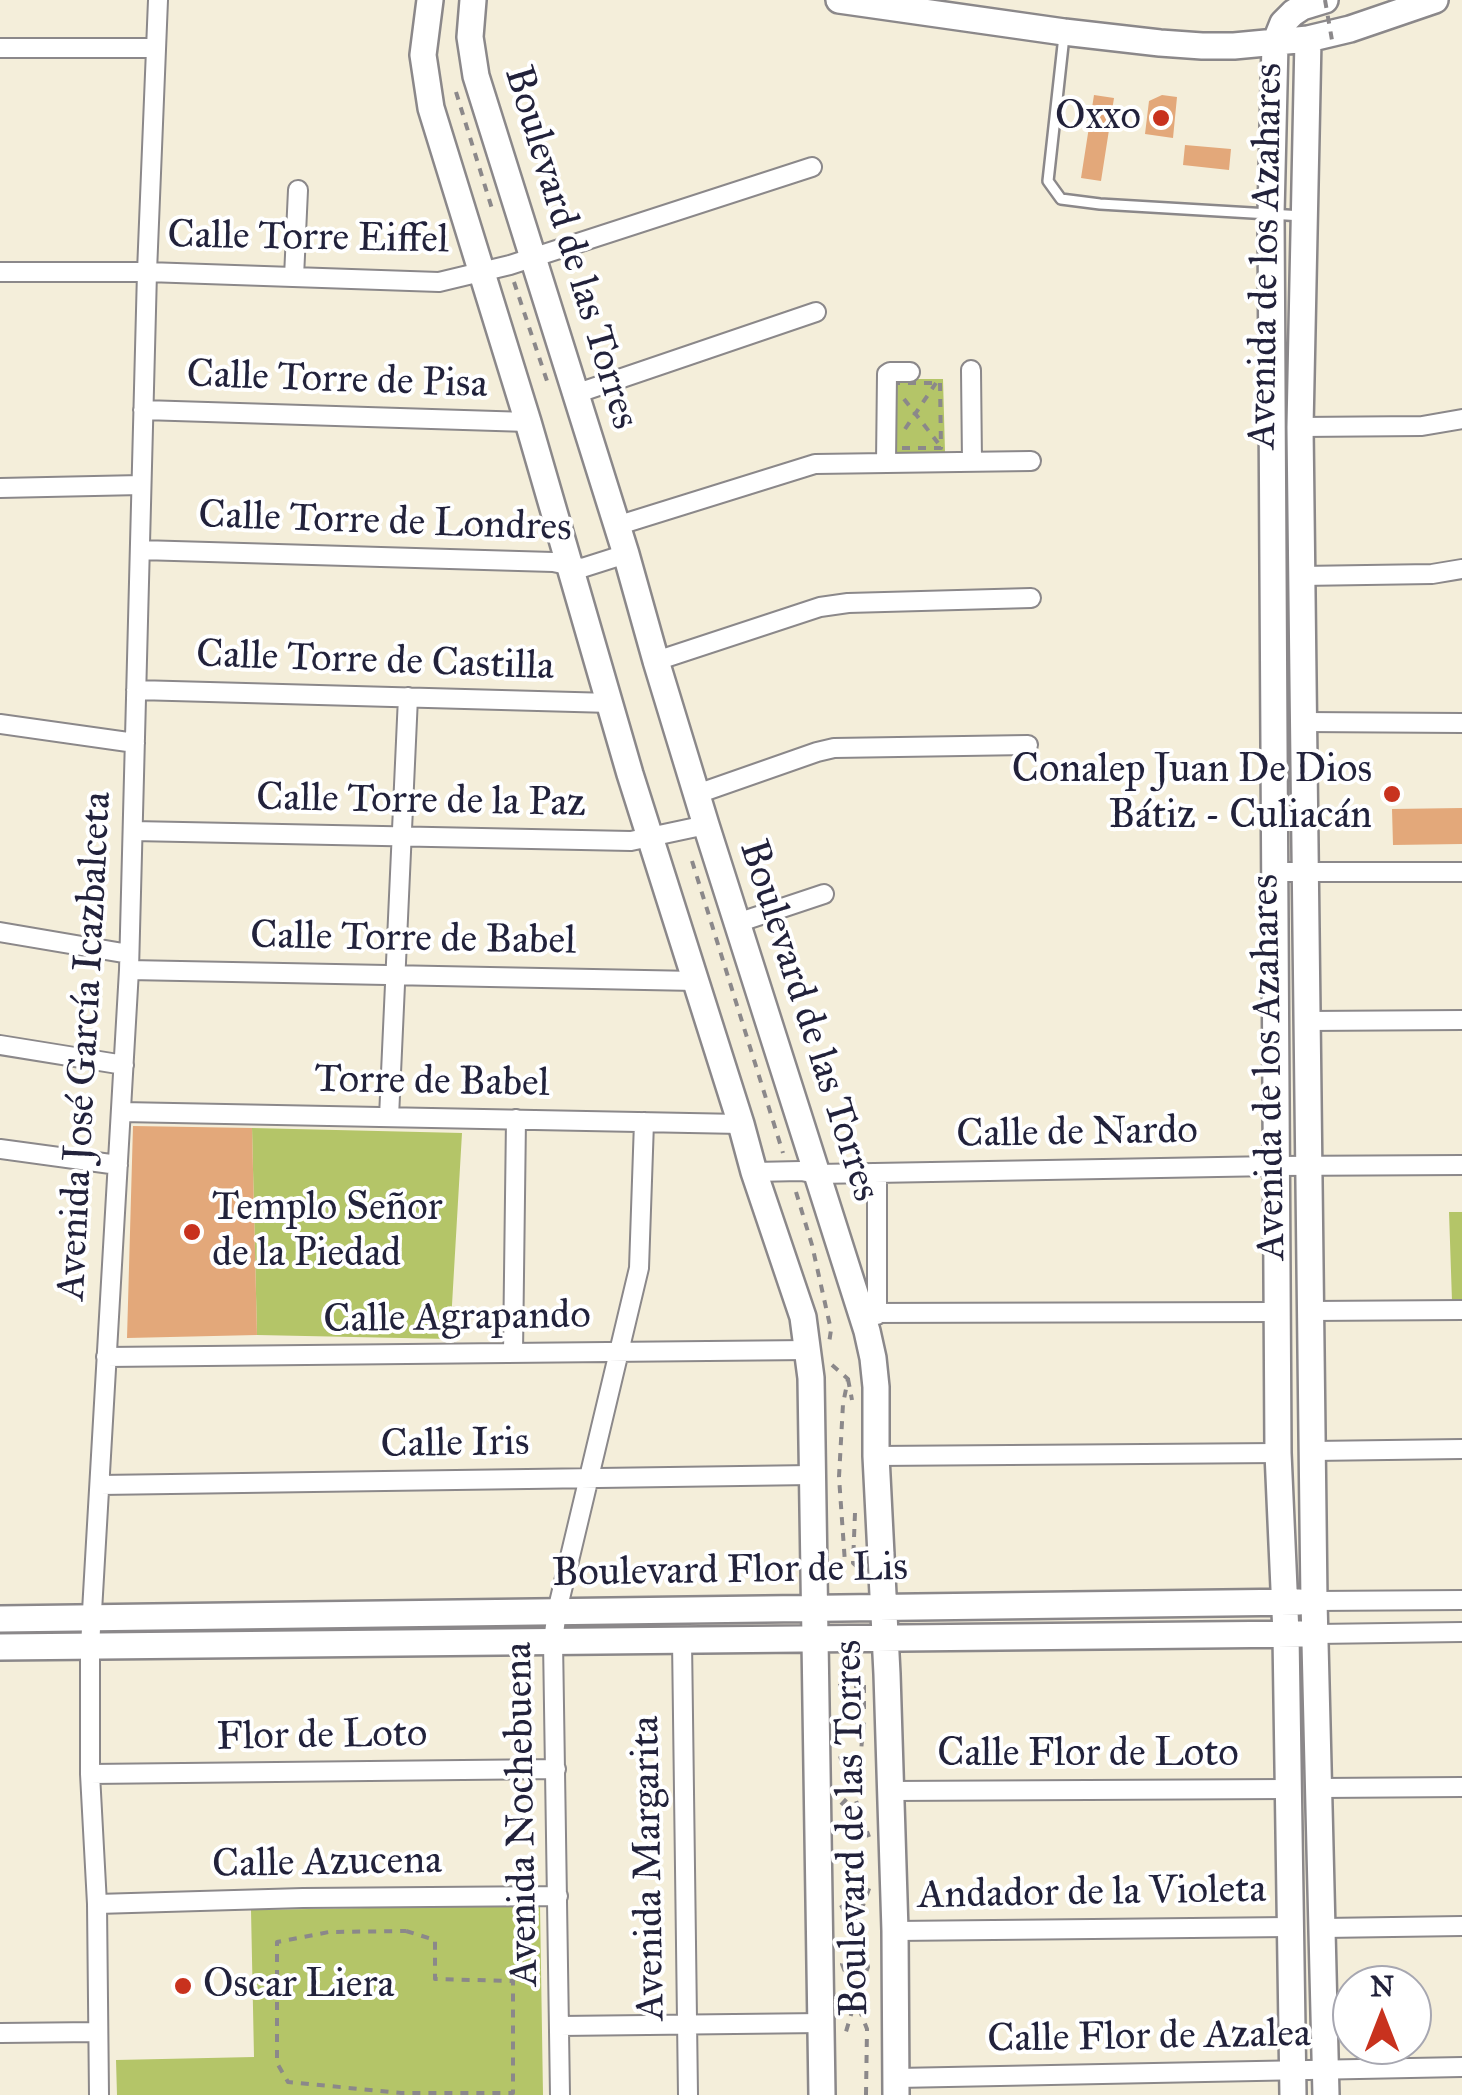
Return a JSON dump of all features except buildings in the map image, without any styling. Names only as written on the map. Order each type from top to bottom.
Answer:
[{"type":"street","name":"Avenida José García Icazbalceta","points":[[98,2095],[90,1646],[129,962],[146,272],[158,0]]},
{"type":"street","name":"Boulevard de las Torres","points":[[430,0],[423,56],[427,90],[630,774],[802,1317],[811,1378],[815,1639],[833,2029],[822,2095]]},
{"type":"street","name":"Boulevard de las Torres","points":[[473,0],[470,52],[706,825],[817,1174],[869,1314],[885,1607],[896,2087]]},
{"type":"street","points":[[839,0],[1064,32],[1234,46],[1320,42],[1435,0]]},
{"type":"street","points":[[1275,43],[1283,22],[1293,12],[1325,0]]},
{"type":"street","name":"Avenida de los Azahares","points":[[1320,42],[1306,216],[1300,427],[1314,1601],[1326,2082]]},
{"type":"street","name":"Avenida de los Azahares","points":[[1275,43],[1271,214],[1275,1166],[1292,2083]]},
{"type":"street","points":[[0,48],[156,48]]},
{"type":"street","name":"Calle Torre Eiffel","points":[[0,272],[146,272],[439,282],[482,273],[812,167]]},
{"type":"street","points":[[294,277],[298,190]]},
{"type":"street","points":[[575,394],[816,312]]},
{"type":"street","points":[[972,370],[972,462]]},
{"type":"street","points":[[889,455],[886,377],[890,372],[910,372]]},
{"type":"street","name":"Calle Torre de Pisa","points":[[143,410],[528,422]]},
{"type":"street","points":[[1300,427],[1422,426],[1462,419]]},
{"type":"street","points":[[616,526],[816,464],[889,455],[972,462],[1030,461]]},
{"type":"street","points":[[0,488],[141,485]]},
{"type":"street","name":"Calle Torre de Londres","points":[[140,550],[554,562],[582,568],[626,554]]},
{"type":"street","points":[[1302,576],[1462,570]]},
{"type":"street","points":[[656,661],[820,606],[1031,598]]},
{"type":"street","name":"Calle Torre de Castilla","points":[[136,690],[611,703]]},
{"type":"street","points":[[389,1117],[408,697]]},
{"type":"street","points":[[1303,722],[1462,723]]},
{"type":"street","points":[[0,724],[135,743]]},
{"type":"street","points":[[697,794],[834,748],[1028,745]]},
{"type":"street","name":"Calle Torre de la Paz","points":[[133,831],[631,841],[706,825]]},
{"type":"street","points":[[1273,872],[1462,872]]},
{"type":"street","points":[[737,922],[824,894]]},
{"type":"street","name":"Calle Torre de Babel","points":[[0,932],[129,962],[395,975],[696,981]]},
{"type":"street","points":[[1307,1021],[1462,1020]]},
{"type":"street","points":[[0,1045],[124,1065]]},
{"type":"street","name":"Torre de Babel","points":[[122,1112],[741,1124]]},
{"type":"street","points":[[512,1354],[516,1120]]},
{"type":"street","name":"Avenida Nochebuena","points":[[560,2095],[554,1642],[557,1612],[639,1268],[644,1122]]},
{"type":"street","points":[[0,1149],[118,1165]]},
{"type":"street","name":"Calle de Nardo","points":[[754,1172],[1462,1165]]},
{"type":"street","points":[[878,1173],[869,1314],[1277,1312]]},
{"type":"street","points":[[1310,1311],[1462,1310]]},
{"type":"street","name":"Calle Agrapando","points":[[106,1357],[808,1350]]},
{"type":"street","points":[[1313,1450],[1462,1449]]},
{"type":"street","points":[[876,1456],[1278,1453]]},
{"type":"street","name":"Calle Iris","points":[[100,1485],[812,1475]]},
{"type":"street","name":"Boulevard Flor de Lis","points":[[0,1619],[1462,1600]]},
{"type":"street","name":"Boulevard Flor de Lis","points":[[0,1647],[1462,1632]]},
{"type":"street","name":"Avenida Margarita","points":[[682,1640],[688,2095]]},
{"type":"street","name":"Flor de Loto","points":[[90,1774],[556,1770]]},
{"type":"street","points":[[1320,1788],[1462,1787]]},
{"type":"street","name":"Calle Flor de Loto","points":[[890,1791],[1286,1790]]},
{"type":"street","name":"Calle Azucena","points":[[97,1904],[558,1896]]},
{"type":"street","name":"Andador de la Violeta","points":[[1324,1928],[1462,1926]]},
{"type":"street","name":"Andador de la Violeta","points":[[894,1931],[1290,1928]]},
{"type":"street","points":[[560,2026],[687,2024],[833,2029]]},
{"type":"street","points":[[0,2033],[98,2032]]},
{"type":"street","name":"Calle Flor de Azalea","points":[[896,2087],[1326,2082],[1462,2067]]},
{"type":"lane","points":[[1064,32],[1048,180],[1062,198],[1100,204],[1306,216]]},
{"type":"path","points":[[1320,42],[1325,0]]},
{"type":"path","points":[[892,383],[940,382],[941,448]]},
{"type":"path","points":[[889,455],[892,383]]},
{"type":"path","points":[[892,383],[941,448]]},
{"type":"path","points":[[889,455],[936,383]]},
{"type":"path","points":[[889,455],[941,448]]},
{"type":"path","points":[[692,862],[788,1172]]},
{"type":"path","points":[[835,1674],[838,1686],[863,1686]]},
{"type":"path","points":[[836,1809],[852,1793],[860,1761],[863,1686],[871,1674]]},
{"type":"path","points":[[838,1750],[870,1840]]},
{"type":"path","points":[[866,2095],[867,2030],[842,1964],[870,1888],[870,1872]]},
{"type":"path","points":[[833,2029],[856,1998],[868,1967],[839,1902]]},
{"type":"path","points":[[406,1931],[435,1940],[435,1979],[514,1981],[514,1994],[513,2093],[401,2093],[288,2082],[277,2063],[277,1942],[329,1932],[406,1931]]},
{"type":"green space","points":[[889,379],[943,379],[945,452],[890,452]]},
{"type":"green space","points":[[252,1128],[462,1133],[450,1339],[257,1335]]},
{"type":"green space","points":[[1449,1212],[1462,1212],[1462,1301],[1452,1301]]},
{"type":"green space","points":[[540,1905],[543,2095],[117,2095],[116,2060],[254,2057],[251,1910]]},
{"type":"place","name":"Oxxo","points":[[1161,118]]},
{"type":"place","name":"Conalep Juan De Dios Bátiz - Culiacán","points":[[1392,794]]},
{"type":"place","name":"Templo Señor de la Piedad","points":[[192,1232]]},
{"type":"place","name":"Oscar Liera","points":[[183,1986]]}]
